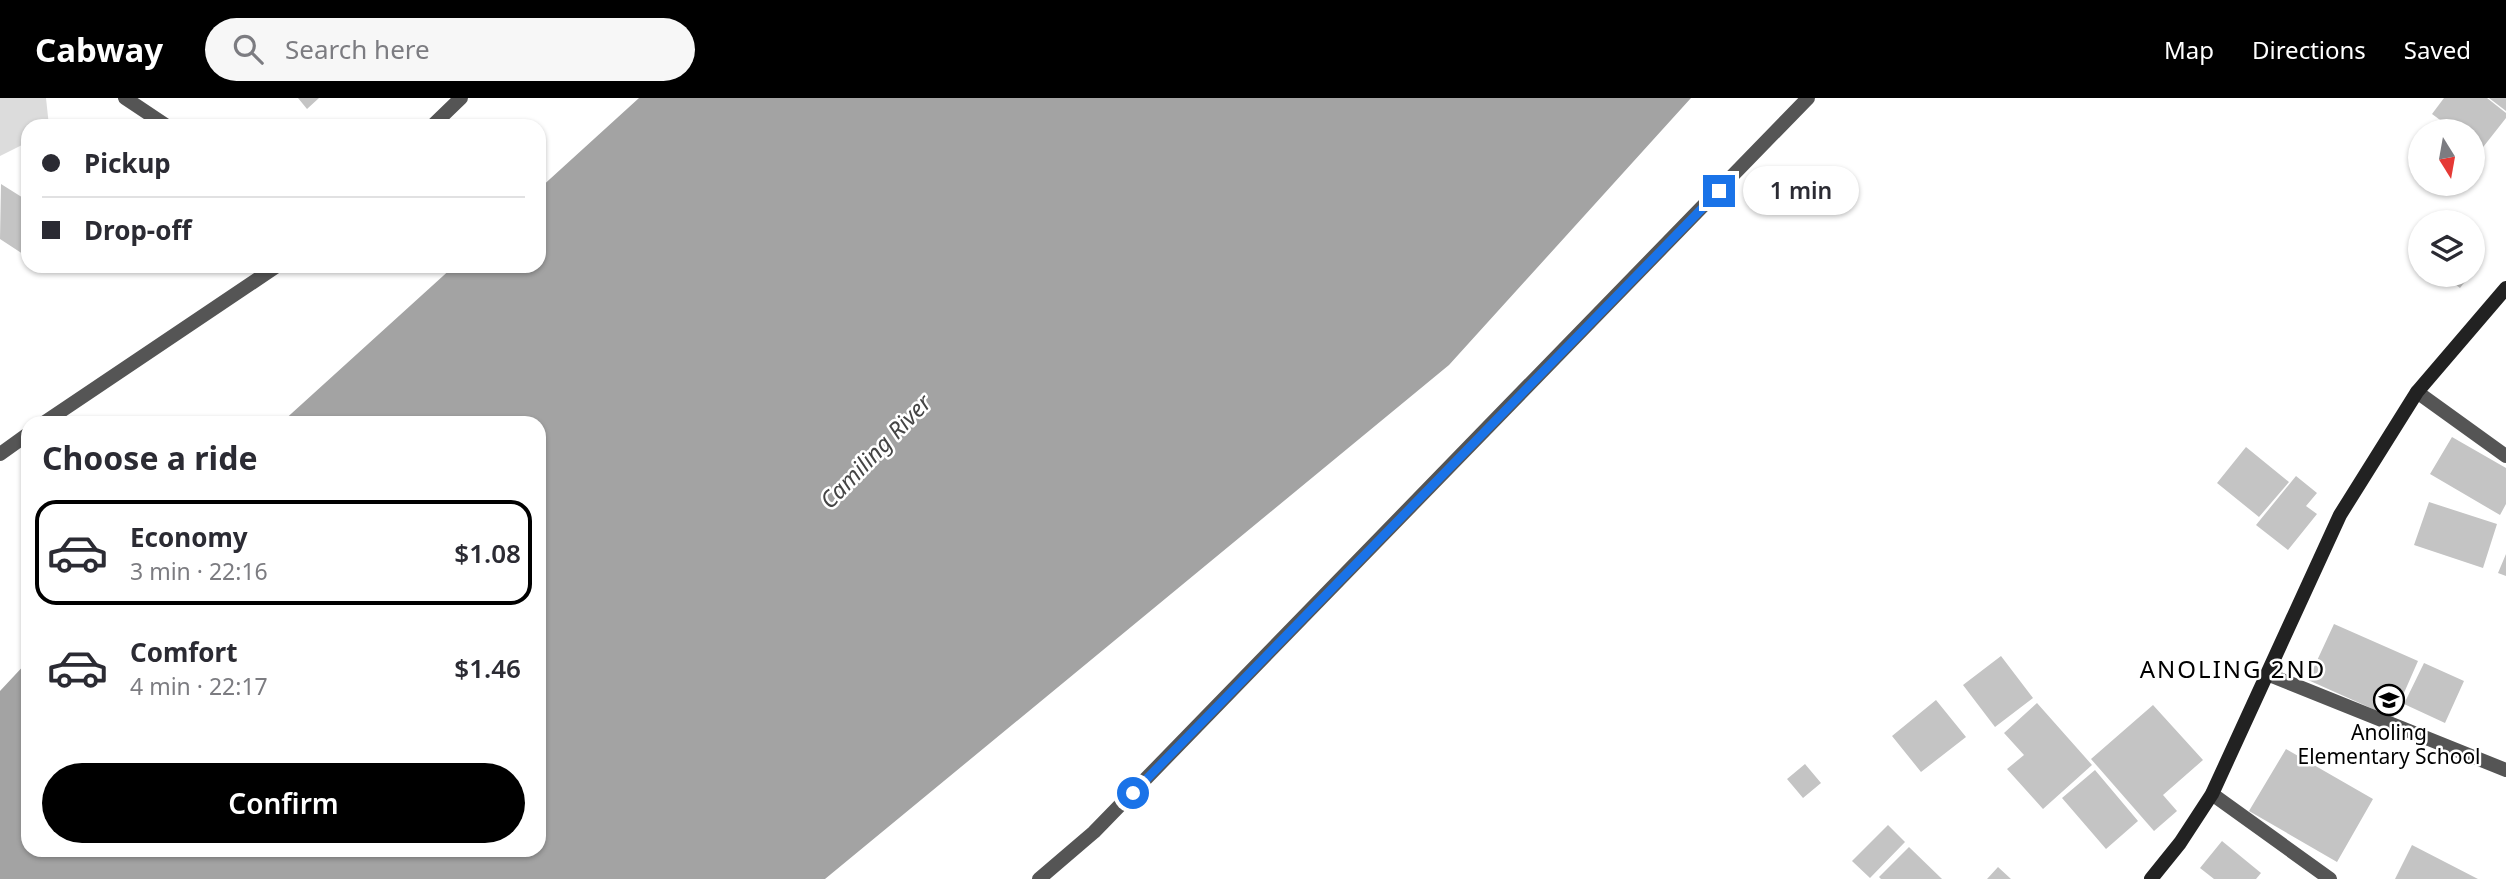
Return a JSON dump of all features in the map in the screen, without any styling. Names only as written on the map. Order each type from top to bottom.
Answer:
[{"type":"street","points":[[125,98],[156,119]]},
{"type":"street","points":[[439,119],[461,98]]},
{"type":"street","points":[[1038,879],[1094,832],[1808,98]]},
{"type":"street","points":[[54,416],[267,273]]},
{"type":"street","points":[[2151,879],[2180,843],[2212,794],[2340,515],[2417,392],[2506,288]]},
{"type":"street","points":[[2417,392],[2506,456]]},
{"type":"street","points":[[0,454],[21,439]]},
{"type":"street","points":[[2267,674],[2506,770]]},
{"type":"street","points":[[2212,794],[2330,879]]},
{"type":"shaded area","points":[[0,98],[46,98],[48,119],[21,119],[21,146],[0,156]]},
{"type":"water","name":"Camiling River","points":[[639,98],[1691,98],[1449,365],[825,879],[0,879],[0,691],[21,668],[21,857],[546,857],[546,416],[289,416],[446,273],[546,273],[546,183]]},
{"type":"building","points":[[298,98],[319,98],[307,109]]},
{"type":"building","points":[[2444,98],[2487,98],[2506,113],[2506,118],[2485,145],[2485,119],[2439,119],[2432,114]]},
{"type":"building","points":[[2489,98],[2506,98],[2506,111]]},
{"type":"building","points":[[1,184],[21,197],[21,253],[0,239]]},
{"type":"building","points":[[2452,437],[2506,468],[2506,504],[2500,515],[2430,474]]},
{"type":"building","points":[[2246,447],[2289,482],[2259,517],[2217,483]]},
{"type":"building","points":[[2296,476],[2317,493],[2306,506],[2317,514],[2288,550],[2256,525]]},
{"type":"building","points":[[2429,502],[2497,524],[2483,568],[2414,545]]},
{"type":"building","points":[[2506,554],[2506,576],[2498,573]]},
{"type":"building","points":[[2334,624],[2418,661],[2393,718],[2308,680]]},
{"type":"building","points":[[2001,656],[2033,698],[1995,727],[1963,685]]},
{"type":"building","points":[[2424,663],[2464,681],[2445,723],[2404,704]]},
{"type":"building","points":[[1936,700],[1966,737],[1921,772],[1892,736]]},
{"type":"building","points":[[2037,703],[2092,765],[2043,809],[2007,769],[2024,755],[2004,733]]},
{"type":"building","points":[[2153,705],[2203,760],[2163,795],[2177,811],[2154,831],[2091,759]]},
{"type":"building","points":[[2286,749],[2373,799],[2337,862],[2249,811]]},
{"type":"building","points":[[1805,764],[1821,783],[1803,798],[1787,779]]},
{"type":"building","points":[[2095,770],[2138,821],[2106,849],[2062,798]]},
{"type":"building","points":[[1888,825],[1905,842],[1870,878],[1852,861]]},
{"type":"building","points":[[2222,841],[2261,873],[2256,879],[2214,879],[2200,868]]},
{"type":"building","points":[[2412,845],[2478,879],[2395,879]]},
{"type":"building","points":[[1909,847],[1942,879],[1881,879],[1879,877]]},
{"type":"building","points":[[1998,867],[2011,879],[1987,879]]},
{"type":"place","name":"Anoling Elementary School","points":[[2389,700]]},
{"type":"district","name":"ANOLING 2ND","points":[[2233,668]]},
{"type":"route","points":[[1133,793],[1719,191]]}]
